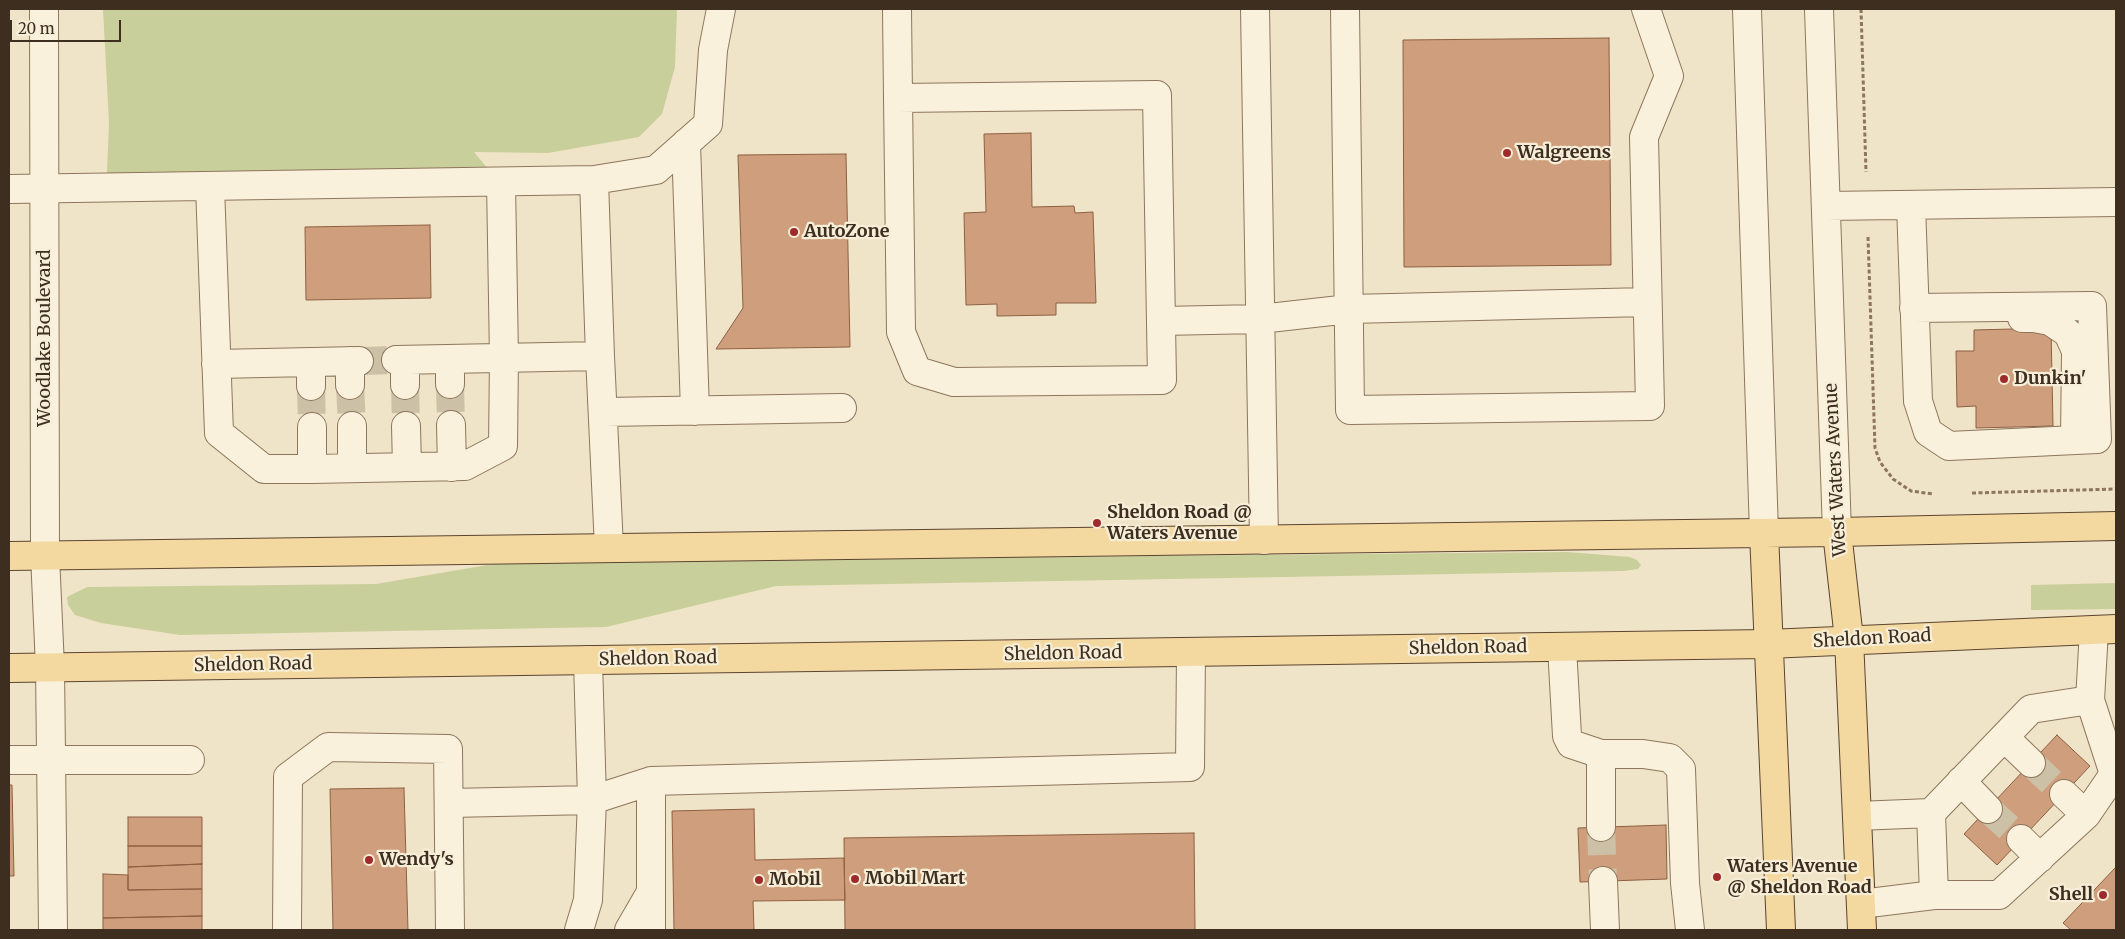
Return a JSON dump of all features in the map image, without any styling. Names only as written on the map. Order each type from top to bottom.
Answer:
[{"type":"main road","points":[[9,556],[1837,532],[2116,526]]},
{"type":"main road","name":"West Waters Avenue","points":[[1837,532],[1850,639],[1861,917]]},
{"type":"main road","points":[[1764,533],[1781,930]]},
{"type":"main road","name":"Sheldon Road","points":[[9,668],[1768,644],[1850,639],[2105,630]]},
{"type":"street","name":"Woodlake Boulevard","points":[[44,9],[45,555],[50,667],[53,930]]},
{"type":"street","points":[[9,189],[594,180],[656,170],[708,124],[713,50],[720,9]]},
{"type":"street","points":[[897,9],[898,98],[901,332],[917,371],[954,382],[1162,380],[1157,95],[898,98]]},
{"type":"street","points":[[1255,9],[1264,540]]},
{"type":"street","points":[[1345,9],[1350,410],[1650,406],[1644,137],[1669,76],[1649,12],[1646,9]]},
{"type":"street","points":[[1747,9],[1764,533]]},
{"type":"street","name":"West Waters Avenue","points":[[1819,9],[1837,532]]},
{"type":"street","points":[[686,143],[695,411]]},
{"type":"street","points":[[594,180],[609,548]]},
{"type":"street","points":[[210,186],[219,433],[264,469],[312,469],[465,466],[503,446],[502,182]]},
{"type":"street","points":[[1826,206],[2116,202]]},
{"type":"street","points":[[1911,205],[1918,401],[1928,432],[1949,446],[2096,433]]},
{"type":"street","points":[[1161,321],[1260,319],[1348,309],[1647,302]]},
{"type":"street","points":[[1914,308],[2092,306],[2096,433]]},
{"type":"street","points":[[1953,308],[1973,320],[2034,318],[2050,321],[2068,333],[2076,352],[2096,433]]},
{"type":"street","points":[[402,369],[450,372],[504,358],[600,356]]},
{"type":"street","points":[[216,364],[311,374],[353,369]]},
{"type":"street","points":[[604,412],[842,408]]},
{"type":"street","points":[[451,425],[452,467]]},
{"type":"street","points":[[352,426],[352,468]]},
{"type":"street","points":[[406,426],[407,467]]},
{"type":"street","points":[[312,427],[312,469]]},
{"type":"street","points":[[1861,917],[1934,895],[1999,895],[2031,848],[2086,815],[2114,774],[2090,700],[2105,630]]},
{"type":"street","points":[[1562,647],[1567,736],[1571,744],[1601,754],[1643,754],[1670,758],[1681,770],[1685,882],[1690,930]]},
{"type":"street","points":[[450,803],[592,800],[651,781],[1190,768],[1191,652]]},
{"type":"street","points":[[579,930],[588,900],[592,800],[588,660]]},
{"type":"street","points":[[1857,816],[1931,813],[2031,709],[2090,700]]},
{"type":"street","points":[[2004,737],[2031,763]]},
{"type":"street","points":[[287,930],[288,776],[328,747],[448,749],[450,930]]},
{"type":"street","points":[[1601,754],[1601,827]]},
{"type":"street","points":[[9,760],[190,760]]},
{"type":"street","points":[[651,781],[651,930]]},
{"type":"street","points":[[1961,781],[1988,808]]},
{"type":"street","points":[[2064,794],[2086,815]]},
{"type":"street","points":[[1931,813],[1934,895]]},
{"type":"street","points":[[1603,881],[1606,930]]},
{"type":"street","points":[[629,930],[651,890]]},
{"type":"path","points":[[1861,9],[1866,176]]},
{"type":"green space","points":[[103,9],[677,9],[675,67],[662,114],[639,137],[548,153],[474,152],[507,192],[106,194],[109,123]]},
{"type":"green space","points":[[1567,552],[1630,557],[1637,560],[1641,565],[1638,569],[1624,571],[776,586],[606,627],[180,635],[101,623],[75,615],[68,605],[67,597],[87,587],[376,584],[505,562]]},
{"type":"green space","points":[[2116,583],[2116,609],[2031,610],[2031,585]]},
{"type":"building","name":"Walgreens","points":[[1609,38],[1611,265],[1404,267],[1403,40]]},
{"type":"building","points":[[1031,133],[1032,207],[1074,206],[1075,213],[1093,212],[1096,303],[1056,303],[1056,315],[997,316],[997,304],[966,305],[964,213],[986,212],[984,134]]},
{"type":"building","name":"AutoZone","points":[[846,154],[850,347],[716,349],[743,308],[738,155]]},
{"type":"building","points":[[430,225],[431,298],[306,300],[305,227]]},
{"type":"building","name":"Dunkin'","points":[[2051,328],[2053,426],[1976,428],[1976,406],[1957,407],[1956,351],[1974,351],[1974,330]]},
{"type":"building","name":"Shell","points":[[2057,735],[2090,766],[1997,865],[1964,834]]},
{"type":"building","points":[[9,785],[12,785],[14,876],[9,876]]},
{"type":"building","name":"Wendy's","points":[[404,788],[408,930],[333,930],[330,789]]},
{"type":"building","name":"Mobil","points":[[754,809],[755,860],[844,858],[845,900],[753,901],[754,930],[674,930],[672,811]]},
{"type":"building","points":[[128,817],[202,817],[202,846],[128,846]]},
{"type":"building","points":[[1666,825],[1667,879],[1580,882],[1578,828]]},
{"type":"building","points":[[1194,833],[1195,930],[845,930],[844,838]]},
{"type":"building","points":[[128,846],[202,846],[202,864],[128,867]]},
{"type":"building","points":[[202,864],[202,889],[128,890],[128,867]]},
{"type":"building","name":"Shell","points":[[2116,867],[2116,930],[2071,930],[2063,923]]},
{"type":"building","points":[[103,874],[128,875],[128,890],[202,889],[202,916],[103,918]]},
{"type":"building","points":[[202,916],[202,930],[103,930],[103,918]]},
{"type":"tunnel","points":[[359,361],[396,360]]},
{"type":"tunnel","points":[[450,384],[451,425]]},
{"type":"tunnel","points":[[350,385],[352,426]]},
{"type":"tunnel","points":[[405,385],[406,426]]},
{"type":"tunnel","points":[[311,386],[312,427]]},
{"type":"tunnel","points":[[2031,763],[2064,794]]},
{"type":"tunnel","points":[[1988,809],[2021,839]]},
{"type":"tunnel","points":[[1601,827],[1603,881]]},
{"type":"place","name":"Walgreens","points":[[1507,153]]},
{"type":"place","name":"AutoZone","points":[[794,232]]},
{"type":"place","name":"Dunkin'","points":[[2004,379]]},
{"type":"place","name":"Sheldon Road @ Waters Avenue","points":[[1097,523]]},
{"type":"place","name":"Wendy's","points":[[369,860]]},
{"type":"place","name":"Waters Avenue @ Sheldon Road","points":[[1717,877]]},
{"type":"place","name":"Mobil Mart","points":[[855,879]]},
{"type":"place","name":"Mobil","points":[[759,880]]},
{"type":"place","name":"Shell","points":[[2103,895]]}]
